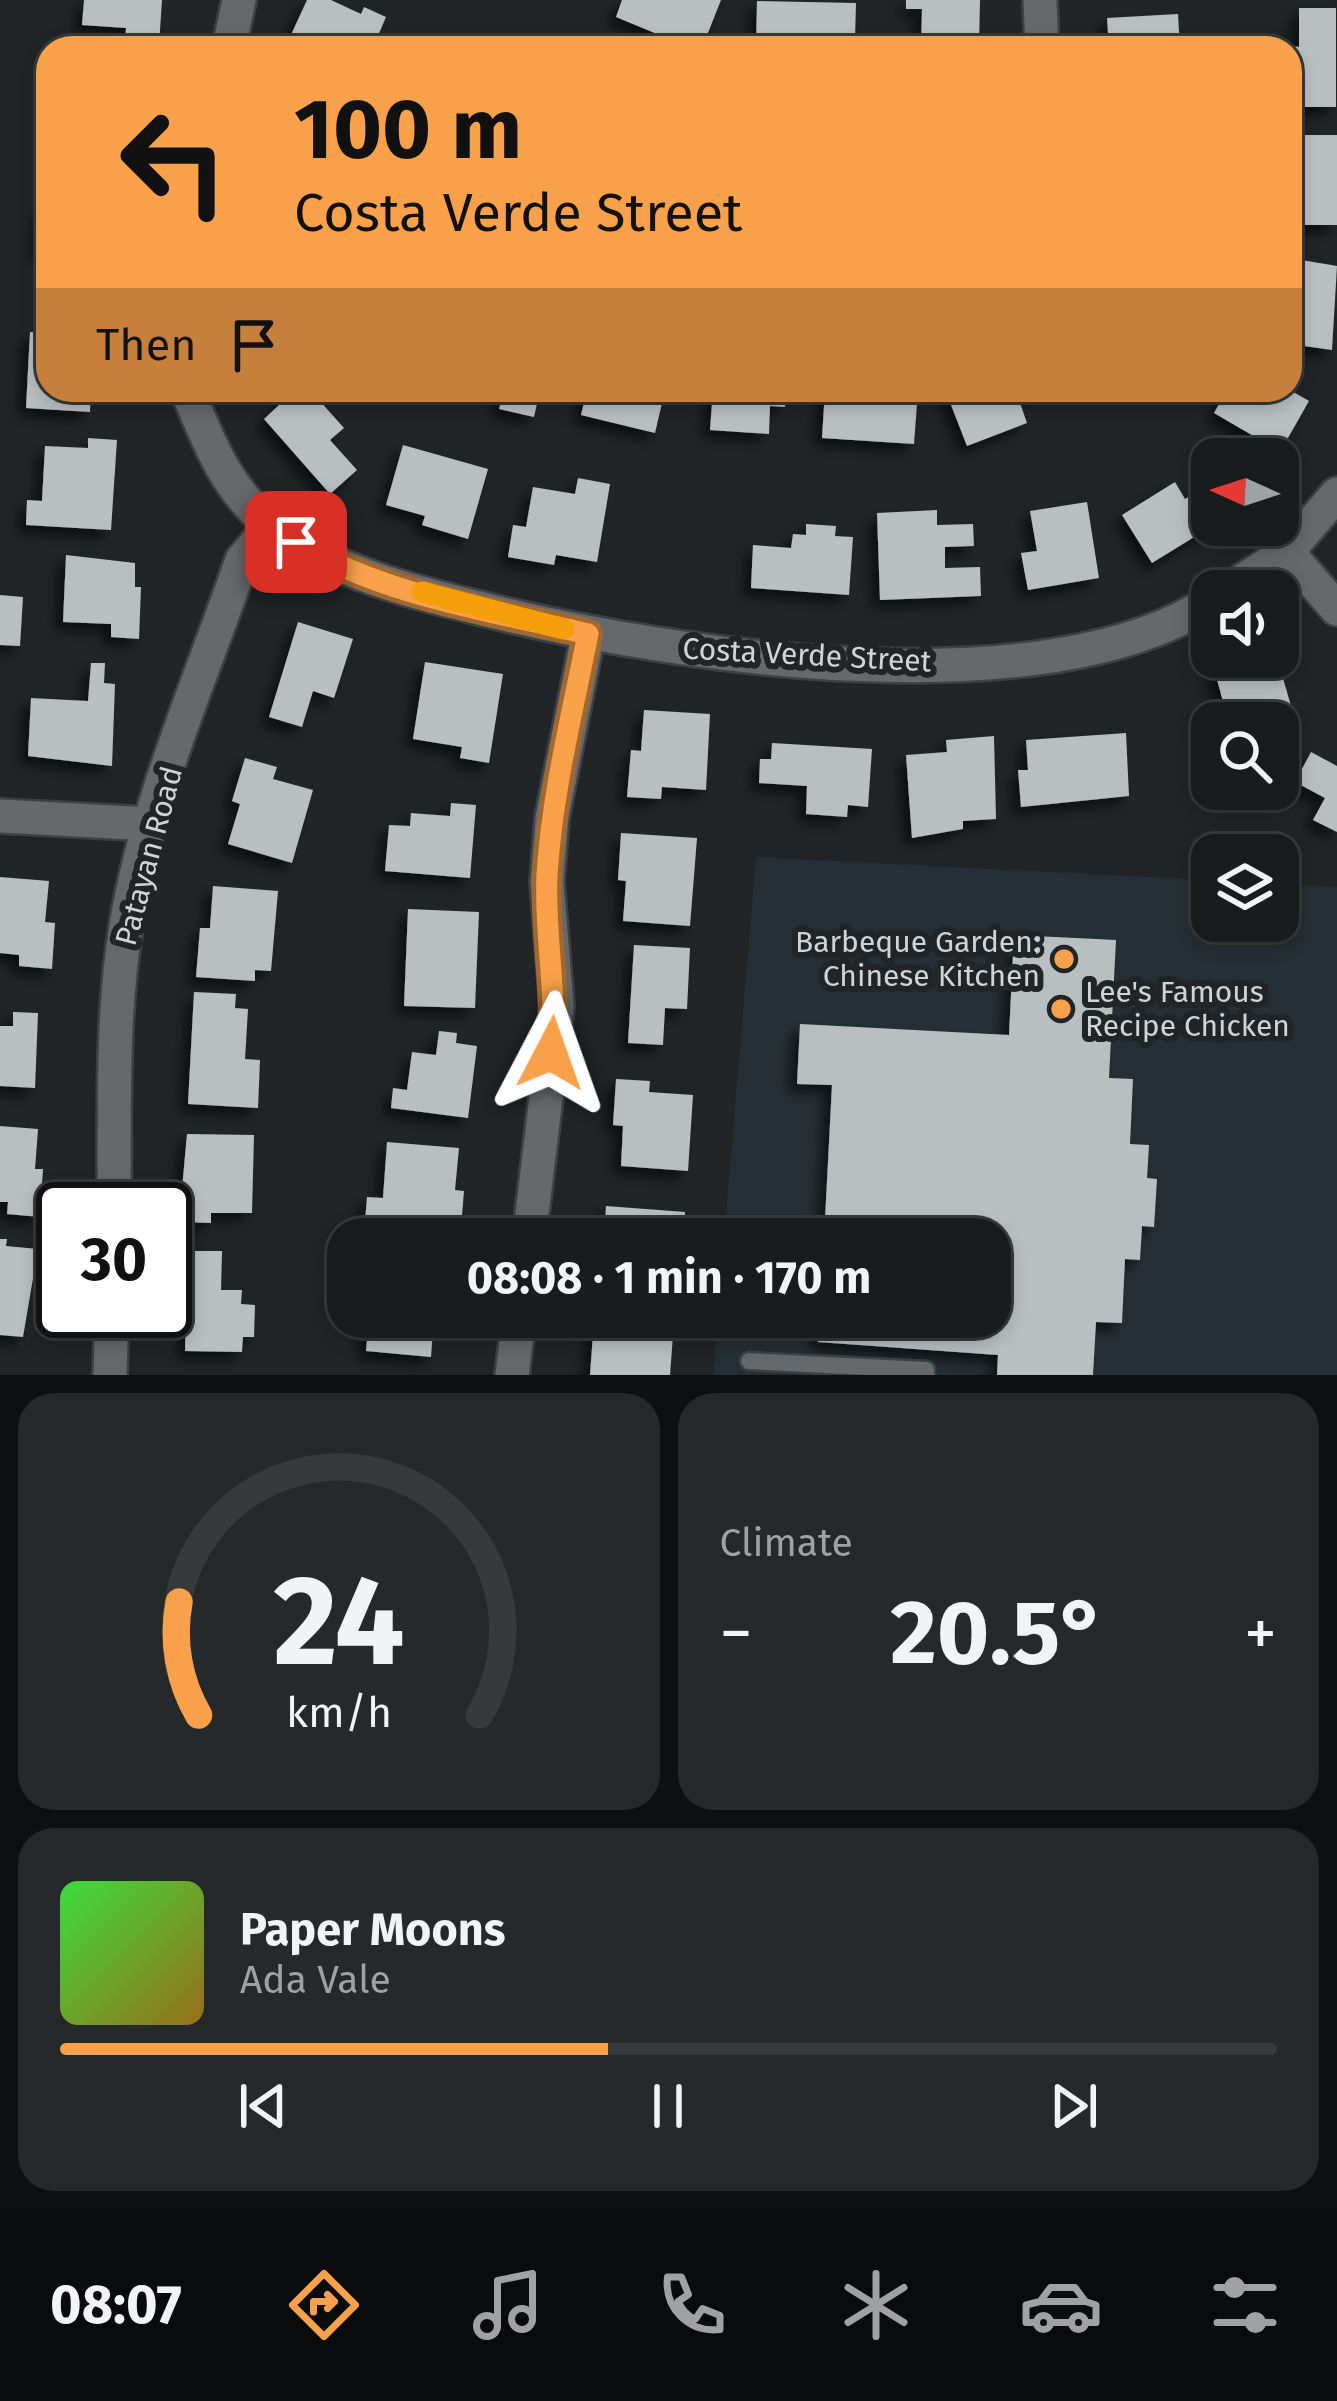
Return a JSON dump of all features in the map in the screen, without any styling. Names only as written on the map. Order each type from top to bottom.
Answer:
[{"type":"street","points":[[232,36],[238,0]]},
{"type":"street","points":[[1040,0],[1042,36]]},
{"type":"street","name":"Costa Verde Street","points":[[192,402],[222,475],[271,525],[322,558],[440,598],[588,634],[724,656],[863,664],[987,661],[1112,643],[1191,610]]},
{"type":"street","points":[[1259,570],[1287,552],[1337,494]]},
{"type":"street","name":"Patayan Road","points":[[114,1182],[117,1016],[126,925],[152,824],[242,560],[271,525]]},
{"type":"street","points":[[1287,552],[1337,609]]},
{"type":"street","points":[[532,1218],[557,1006],[547,882],[552,818],[588,634]]},
{"type":"street","points":[[0,816],[152,824]]},
{"type":"street","points":[[110,1375],[111,1338]]},
{"type":"street","points":[[512,1375],[516,1338]]},
{"type":"lane","points":[[749,1360],[926,1370],[926,1375]]},
{"type":"shaded area","points":[[756,857],[1191,879],[1191,942],[1299,942],[1299,885],[1337,887],[1337,1375],[713,1375],[716,1338],[1011,1338],[1011,1218],[726,1218]]},
{"type":"building","points":[[84,0],[162,0],[160,36],[125,36],[126,28],[82,25]]},
{"type":"building","points":[[307,0],[331,0],[361,14],[364,7],[386,17],[378,36],[290,36]]},
{"type":"building","points":[[622,0],[721,0],[707,36],[662,36],[616,17]]},
{"type":"building","points":[[906,0],[980,0],[979,36],[921,36],[922,9],[906,9]]},
{"type":"building","points":[[757,1],[856,3],[855,36],[756,36]]},
{"type":"building","points":[[1299,8],[1336,8],[1336,107],[1302,107]]},
{"type":"building","points":[[1178,14],[1179,36],[1108,36],[1107,18]]},
{"type":"building","points":[[1302,135],[1337,135],[1337,225],[1302,225]]},
{"type":"building","points":[[1302,260],[1337,266],[1332,350],[1302,346]]},
{"type":"building","points":[[30,332],[36,332],[36,402],[90,402],[90,412],[26,408]]},
{"type":"building","points":[[1302,397],[1309,401],[1288,438],[1257,438],[1214,413],[1220,402],[1302,402]]},
{"type":"building","points":[[282,402],[321,402],[344,428],[330,440],[357,470],[330,494],[264,419]]},
{"type":"building","points":[[501,402],[537,402],[534,417],[499,409]]},
{"type":"building","points":[[584,402],[662,402],[655,433],[581,415]]},
{"type":"building","points":[[712,402],[785,402],[785,407],[770,406],[769,434],[710,430]]},
{"type":"building","points":[[824,402],[917,402],[914,444],[822,438]]},
{"type":"building","points":[[950,402],[1020,402],[1027,423],[967,446]]},
{"type":"building","points":[[88,438],[117,440],[111,530],[26,525],[27,500],[42,501],[45,446],[88,448]]},
{"type":"building","points":[[403,445],[488,469],[468,539],[422,525],[425,516],[386,505]]},
{"type":"building","points":[[578,478],[610,484],[597,562],[556,555],[554,565],[508,557],[513,525],[526,527],[533,487],[575,494]]},
{"type":"building","points":[[1175,482],[1185,499],[1191,495],[1191,539],[1152,563],[1122,515]]},
{"type":"building","points":[[1087,502],[1099,578],[1028,590],[1021,553],[1037,551],[1030,511]]},
{"type":"building","points":[[937,510],[937,525],[973,524],[974,546],[945,547],[945,568],[980,567],[981,596],[880,600],[877,513]]},
{"type":"building","points":[[806,524],[836,526],[835,536],[853,537],[849,595],[751,588],[753,545],[791,548],[793,534],[806,535]]},
{"type":"building","points":[[66,555],[135,563],[135,587],[141,587],[139,639],[111,637],[111,624],[63,622]]},
{"type":"building","points":[[0,595],[23,597],[20,646],[0,645]]},
{"type":"building","points":[[298,622],[353,639],[334,698],[313,691],[302,727],[269,717]]},
{"type":"building","points":[[425,662],[503,674],[489,763],[460,758],[462,747],[413,739]]},
{"type":"building","points":[[91,663],[105,663],[104,683],[115,684],[112,766],[28,756],[31,698],[88,701]]},
{"type":"building","points":[[1217,678],[1283,678],[1290,702],[1223,702]]},
{"type":"building","points":[[644,710],[710,714],[706,790],[662,787],[661,799],[627,797],[631,750],[641,751]]},
{"type":"building","points":[[1126,733],[1129,796],[1021,807],[1018,770],[1028,770],[1026,740]]},
{"type":"building","points":[[994,736],[996,819],[963,821],[963,829],[912,838],[906,755],[947,752],[946,740]]},
{"type":"building","points":[[772,743],[872,749],[868,807],[848,805],[847,817],[806,814],[807,786],[759,783],[760,759],[771,759]]},
{"type":"building","points":[[1311,752],[1337,766],[1337,832],[1313,820],[1325,798],[1299,784]]},
{"type":"building","points":[[245,758],[277,767],[273,779],[313,790],[292,863],[228,844],[240,804],[232,801]]},
{"type":"building","points":[[451,803],[476,805],[470,878],[385,871],[389,825],[410,826],[411,813],[450,816]]},
{"type":"building","points":[[621,833],[697,838],[690,926],[623,921],[626,881],[618,880]]},
{"type":"building","points":[[0,877],[49,881],[45,922],[55,923],[52,969],[19,966],[19,955],[0,953]]},
{"type":"building","points":[[213,886],[278,891],[271,971],[255,970],[255,981],[196,977],[200,928],[210,928]]},
{"type":"building","points":[[408,909],[479,912],[475,1008],[404,1006]]},
{"type":"building","points":[[1014,935],[1116,940],[1109,1078],[1133,1079],[1130,1144],[1149,1145],[1147,1178],[1157,1179],[1154,1227],[1142,1226],[1140,1260],[1125,1259],[1122,1323],[1096,1322],[1093,1375],[997,1375],[998,1355],[818,1342],[818,1338],[1011,1338],[1011,1218],[825,1218],[832,1085],[797,1084],[800,1024],[1009,1035]]},
{"type":"building","points":[[634,945],[690,948],[687,1009],[665,1008],[663,1045],[628,1043]]},
{"type":"building","points":[[194,992],[236,994],[235,1008],[248,1009],[245,1059],[260,1060],[258,1108],[188,1104]]},
{"type":"building","points":[[13,1012],[38,1013],[35,1088],[0,1086],[0,1026],[13,1026]]},
{"type":"building","points":[[439,1031],[457,1033],[456,1043],[477,1046],[468,1118],[391,1108],[393,1088],[407,1090],[412,1052],[436,1055]]},
{"type":"building","points":[[616,1079],[650,1081],[649,1092],[693,1095],[688,1171],[621,1166],[623,1126],[613,1125]]},
{"type":"building","points":[[0,1126],[38,1129],[35,1169],[43,1169],[42,1182],[36,1182],[36,1217],[7,1214],[8,1202],[0,1202]]},
{"type":"building","points":[[187,1134],[254,1135],[252,1213],[211,1213],[211,1223],[192,1222],[192,1182],[183,1182]]},
{"type":"building","points":[[387,1142],[459,1148],[455,1190],[464,1191],[462,1218],[365,1218],[367,1197],[383,1198]]},
{"type":"building","points":[[606,1206],[685,1212],[685,1218],[605,1218]]},
{"type":"building","points":[[0,1239],[7,1239],[6,1246],[36,1249],[36,1261],[23,1337],[0,1335]]},
{"type":"building","points":[[192,1251],[222,1251],[221,1290],[242,1290],[241,1304],[255,1305],[254,1337],[243,1337],[242,1352],[185,1351],[185,1338],[192,1338]]},
{"type":"building","points":[[367,1338],[432,1338],[431,1357],[366,1351]]},
{"type":"building","points":[[593,1338],[673,1338],[670,1375],[590,1375]]},
{"type":"slow traffic","points":[[422,592],[564,629]]},
{"type":"place","name":"Barbeque Garden: Chinese Kitchen","points":[[1064,959]]},
{"type":"place","name":"Lee's Famous Recipe Chicken","points":[[1061,1009]]},
{"type":"route","points":[[296,542],[322,558],[440,598],[588,634],[552,818],[547,882],[557,1006],[551,1053]]}]
